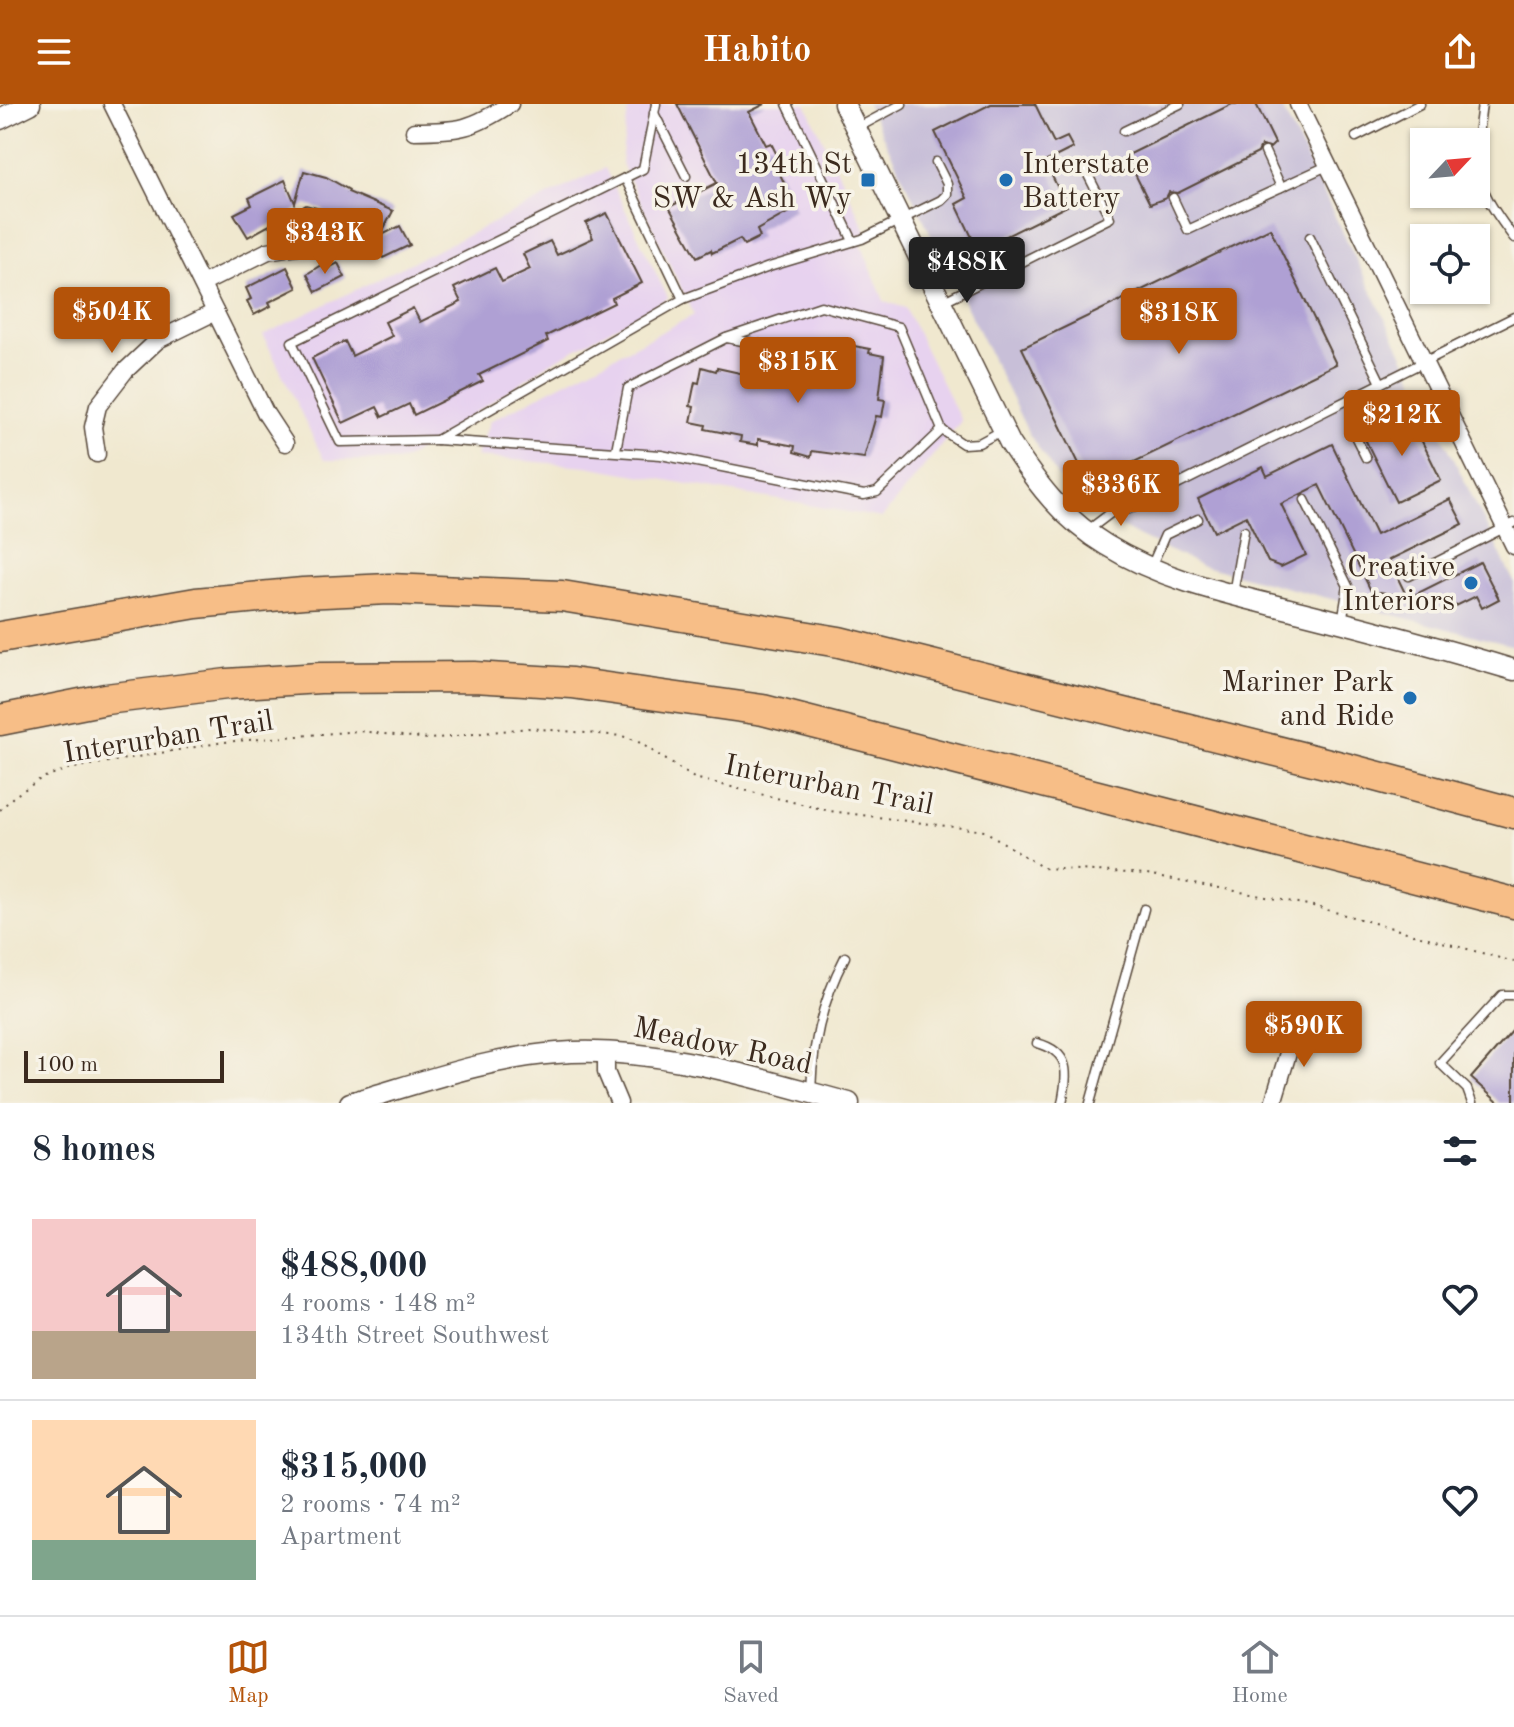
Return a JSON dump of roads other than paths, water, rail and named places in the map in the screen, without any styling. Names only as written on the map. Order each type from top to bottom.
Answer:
[{"type":"highway","points":[[0,637],[196,603],[303,593],[389,589],[562,596],[839,642],[1514,813]]},
{"type":"highway","points":[[0,720],[106,699],[227,684],[320,678],[474,677],[572,683],[763,710],[1514,903]]},
{"type":"highway","points":[[1349,769],[1514,802]]},
{"type":"street","points":[[112,104],[266,414],[285,443]]},
{"type":"street","points":[[414,131],[447,131],[481,123],[510,104]]},
{"type":"street","points":[[844,104],[1004,430],[1037,486],[1080,525],[1104,544],[1184,583],[1434,645],[1514,670]]},
{"type":"street","points":[[1298,104],[1509,524],[1514,546]]},
{"type":"street","points":[[0,119],[24,105]]},
{"type":"street","points":[[202,284],[268,251],[298,246]]},
{"type":"street","points":[[97,454],[93,427],[98,406],[125,371],[158,340],[215,312]]},
{"type":"street","points":[[1273,1103],[1297,1023]]},
{"type":"street","name":"Meadow Road","points":[[350,1103],[400,1096],[513,1058],[556,1053],[606,1053],[679,1062],[849,1103]]},
{"type":"street","points":[[606,1053],[606,1072],[619,1103]]},
{"type":"lane","points":[[787,104],[853,241]]},
{"type":"lane","points":[[856,128],[890,107],[902,104]]},
{"type":"lane","points":[[1124,131],[1180,104]]},
{"type":"lane","points":[[1356,137],[1420,104]]},
{"type":"lane","points":[[1479,128],[1482,104]]},
{"type":"lane","points":[[655,108],[686,176]]},
{"type":"lane","points":[[655,108],[643,169],[292,342],[340,442],[437,440],[616,450],[661,455],[864,495],[877,492],[942,430]]},
{"type":"lane","points":[[1265,152],[1281,187]]},
{"type":"lane","points":[[437,440],[683,299],[769,267],[853,241],[941,200],[947,194],[947,184],[936,162]]},
{"type":"lane","points":[[1173,198],[1188,230],[1327,166]]},
{"type":"lane","points":[[941,303],[1110,218],[1086,171]]},
{"type":"lane","points":[[625,178],[683,299]]},
{"type":"lane","points":[[1490,204],[1514,238]]},
{"type":"lane","points":[[1310,237],[1381,383]]},
{"type":"lane","points":[[616,450],[628,388],[726,338],[821,306],[899,327],[942,430],[963,444],[979,443],[1004,430]]},
{"type":"lane","points":[[1080,525],[1116,509],[1129,509],[1514,317]]},
{"type":"lane","points":[[726,338],[800,352]]},
{"type":"lane","points":[[1366,458],[1353,432],[1439,389]]},
{"type":"lane","points":[[1305,500],[1348,586],[1342,622]]},
{"type":"lane","points":[[1150,568],[1165,535],[1198,519]]},
{"type":"lane","points":[[1409,576],[1509,524]]},
{"type":"lane","points":[[1233,595],[1244,531]]},
{"type":"lane","points":[[1090,1103],[1144,909]]},
{"type":"lane","points":[[811,1093],[814,1041],[845,957]]},
{"type":"lane","points":[[1472,1103],[1467,1089],[1440,1063],[1502,995],[1514,995]]},
{"type":"lane","points":[[1037,1043],[1053,1047],[1065,1063],[1066,1083],[1062,1103]]},
{"type":"place","name":"134th St SW & Ash Wy","points":[[868,180]]},
{"type":"place","name":"Interstate Battery","points":[[1006,180]]},
{"type":"place","name":"Creative Interiors","points":[[1471,583]]},
{"type":"place","name":"Mariner Park and Ride","points":[[1410,698]]}]
